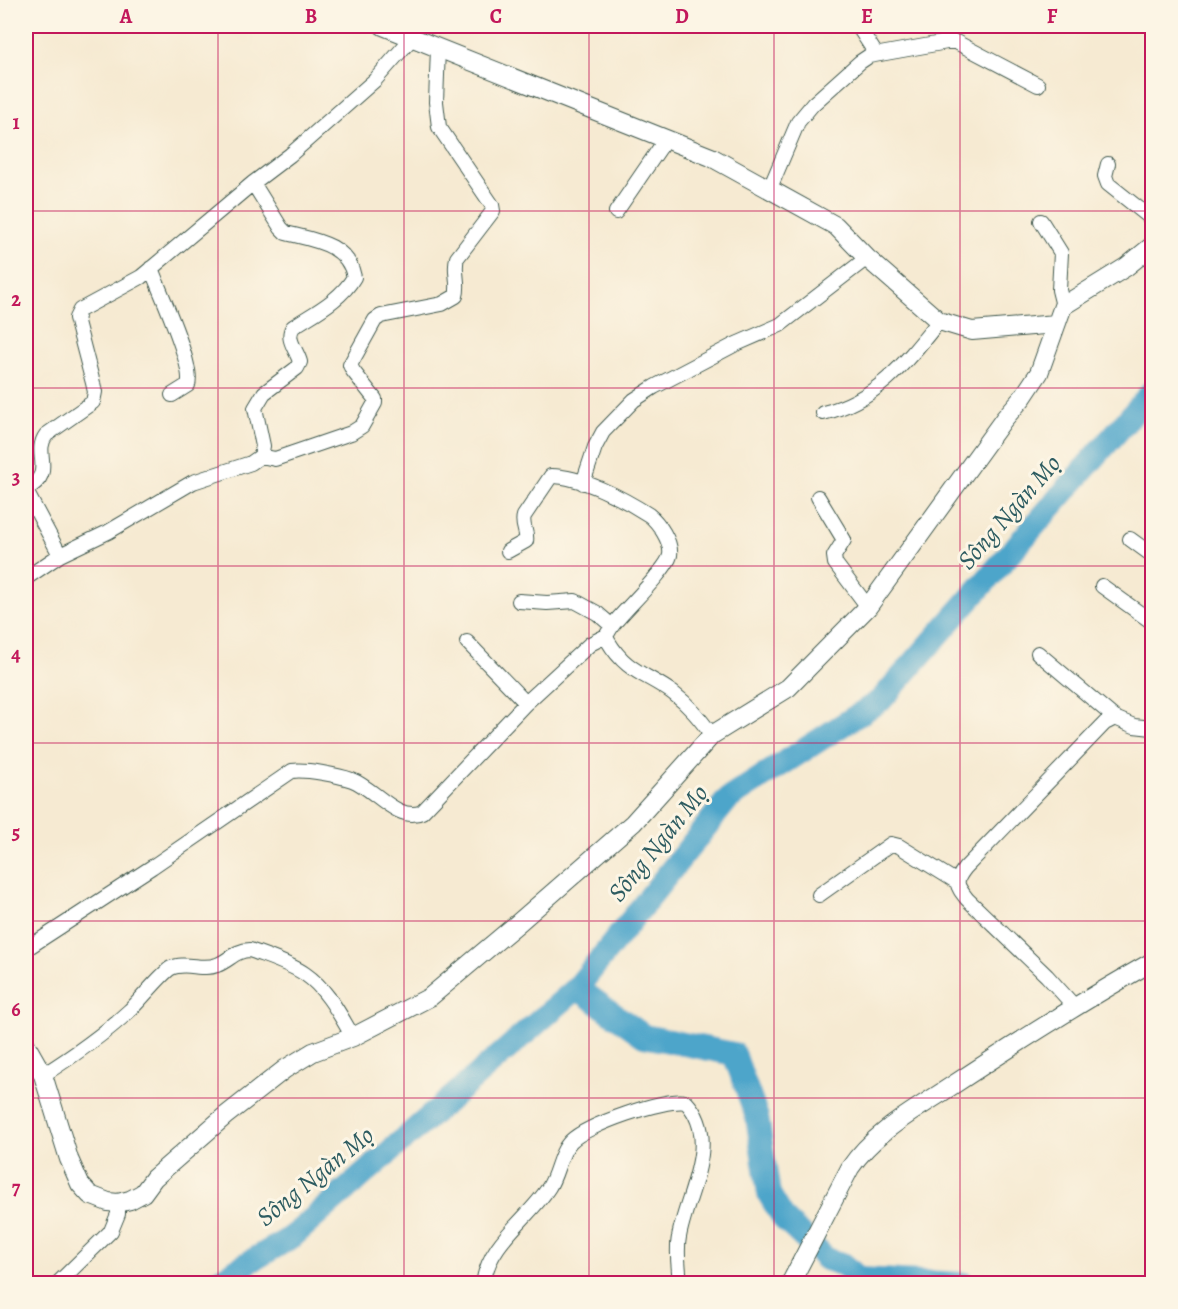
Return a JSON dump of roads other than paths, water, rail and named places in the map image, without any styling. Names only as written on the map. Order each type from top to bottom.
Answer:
[{"type":"street","points":[[383,26],[711,157],[770,188],[836,226],[867,258],[939,321],[972,331],[1056,324]]},
{"type":"street","points":[[858,26],[876,54]]},
{"type":"street","points":[[60,555],[26,490],[34,485],[42,475],[43,438],[93,402],[93,383],[76,318],[82,308],[130,284],[290,155],[356,98],[393,62],[412,38]]},
{"type":"street","points":[[770,188],[798,122],[807,110],[860,62],[876,54],[956,42],[1038,85]]},
{"type":"street","points":[[26,578],[60,555],[108,532],[193,482],[251,463],[261,456],[275,459],[351,434],[362,426],[375,404],[375,399],[350,366],[375,320],[387,314],[442,304],[456,296],[458,289],[455,265],[457,258],[493,211],[492,205],[439,127],[436,102],[438,48]]},
{"type":"street","points":[[616,212],[666,139]]},
{"type":"street","points":[[1108,164],[1105,176],[1108,183],[1152,219]]},
{"type":"street","points":[[253,183],[280,228],[286,233],[338,251],[347,258],[352,266],[354,277],[343,292],[290,331],[289,336],[300,362],[297,368],[264,393],[255,408],[262,446],[261,456]]},
{"type":"street","points":[[26,1045],[42,1075],[69,1159],[80,1184],[90,1195],[118,1203],[143,1193],[154,1178],[225,1116],[285,1069],[313,1052],[353,1036],[430,997],[518,924],[633,823],[712,735],[788,688],[868,606],[1039,374],[1063,306],[1059,290],[1061,253],[1041,221]]},
{"type":"street","points":[[1063,306],[1126,267],[1152,246]]},
{"type":"street","points":[[583,483],[595,447],[603,432],[634,400],[734,345],[780,326],[867,258]]},
{"type":"street","points":[[151,268],[179,338],[189,373],[188,386],[172,395]]},
{"type":"street","points":[[823,413],[846,406],[891,377],[939,321]]},
{"type":"street","points":[[26,949],[152,867],[292,771],[354,780],[400,813],[411,815],[422,812],[526,703],[590,644],[609,631],[669,559],[670,547],[657,523],[650,516],[603,490],[555,476],[547,479],[523,520],[526,541],[508,551]]},
{"type":"street","points":[[818,496],[844,540],[834,556],[835,563],[868,606]]},
{"type":"street","points":[[1130,539],[1152,555]]},
{"type":"street","points":[[1102,586],[1152,622]]},
{"type":"street","points":[[519,601],[547,603],[575,601],[597,613],[609,631],[610,645],[628,667],[681,699],[695,712],[712,735]]},
{"type":"street","points":[[467,642],[526,703]]},
{"type":"street","points":[[1038,653],[1116,718],[1134,726],[1152,728]]},
{"type":"street","points":[[957,882],[965,868],[1105,723],[1116,718]]},
{"type":"street","points":[[819,895],[891,844],[899,846],[957,882],[967,898],[1076,1007]]},
{"type":"street","points":[[42,1075],[78,1053],[117,1022],[142,999],[168,969],[183,965],[213,966],[243,950],[260,954],[308,976],[321,989],[353,1036]]},
{"type":"street","points":[[792,1279],[850,1168],[859,1154],[877,1136],[991,1060],[1152,962]]},
{"type":"street","points":[[483,1284],[485,1269],[495,1252],[548,1189],[571,1141],[603,1122],[653,1106],[681,1101],[686,1102],[693,1111],[702,1141],[701,1159],[679,1237],[680,1284]]},
{"type":"street","points":[[57,1284],[111,1231],[118,1214],[118,1203]]},
{"type":"waterway","name":"Sông Ngàn Mọ","points":[[212,1284],[292,1237],[577,988],[728,799],[881,700],[1152,392]]},
{"type":"waterway","points":[[577,988],[644,1036],[734,1054],[757,1117],[769,1194],[784,1219],[826,1259],[844,1265],[859,1279],[964,1284]]}]
